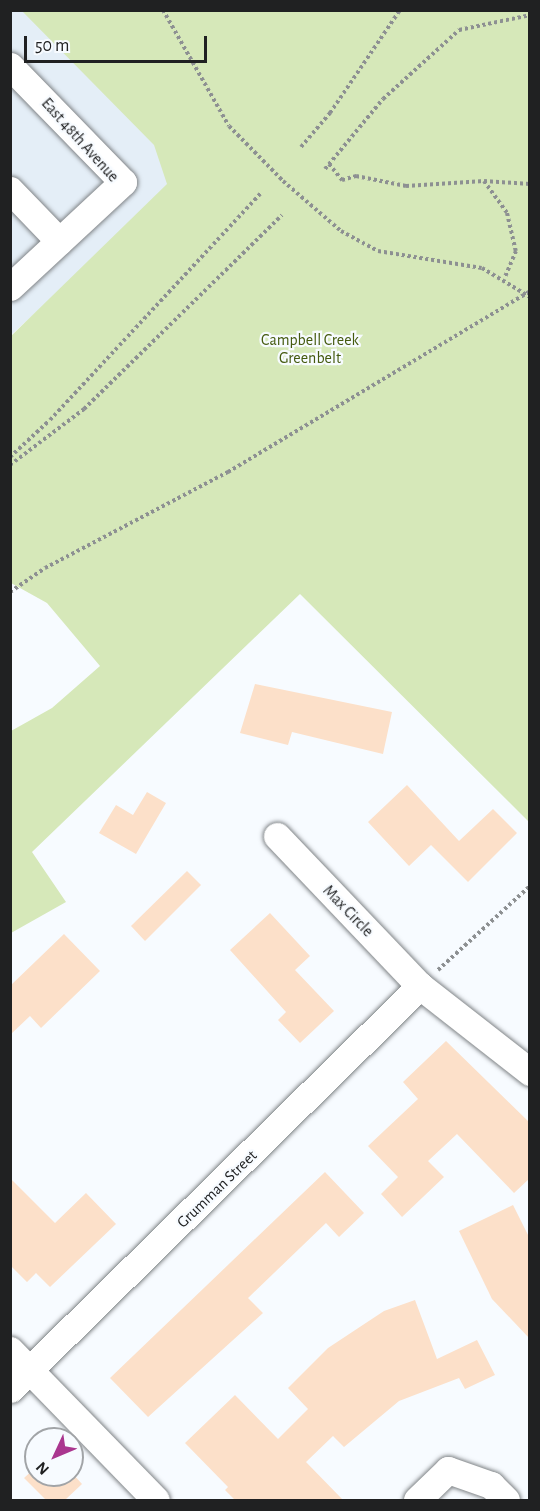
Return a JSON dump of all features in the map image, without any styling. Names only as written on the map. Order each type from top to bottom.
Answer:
[{"type":"street","name":"East 48th Avenue","points":[[10,66],[123,182],[10,287]]},
{"type":"street","points":[[10,190],[59,241]]},
{"type":"street","name":"Max Circle","points":[[277,836],[420,986],[530,1072]]},
{"type":"street","name":"Grumman Street","points":[[10,1389],[420,986]]},
{"type":"street","points":[[10,1350],[156,1500]]},
{"type":"street","points":[[417,1500],[448,1470],[491,1485],[506,1500]]},
{"type":"path","points":[[163,10],[229,126],[283,181],[341,231],[378,251],[482,268],[527,292],[530,297]]},
{"type":"path","points":[[301,147],[330,113],[400,10]]},
{"type":"path","points":[[325,169],[382,99],[459,30],[530,15]]},
{"type":"path","points":[[329,165],[342,180],[356,176],[406,186],[484,181],[530,184]]},
{"type":"path","points":[[484,181],[507,213],[516,251],[504,279]]},
{"type":"path","points":[[10,458],[261,193]]},
{"type":"path","points":[[10,465],[84,410],[282,215]]},
{"type":"path","points":[[10,592],[45,568],[228,472],[527,292]]},
{"type":"path","points":[[420,986],[530,886]]},
{"type":"shaded area","points":[[24,10],[187,175],[11,335],[10,11]]},
{"type":"green space","name":"Campbell Creek Greenbelt","points":[[22,11],[529,11],[529,822],[300,594],[32,852],[66,902],[11,933],[11,731],[52,708],[100,666],[47,603],[11,583],[11,336],[167,184],[154,145]]},
{"type":"building","points":[[255,684],[392,712],[383,754],[292,732],[288,745],[240,733]]},
{"type":"building","points":[[407,785],[459,841],[493,809],[517,833],[468,882],[431,845],[409,866],[368,822]]},
{"type":"building","points":[[147,792],[166,803],[136,854],[99,833],[116,805],[133,815]]},
{"type":"building","points":[[187,871],[201,885],[145,941],[131,926]]},
{"type":"building","points":[[270,913],[310,956],[295,970],[334,1011],[300,1043],[278,1020],[286,1012],[230,950]]},
{"type":"building","points":[[64,934],[100,971],[41,1028],[30,1016],[10,1035],[10,986]]},
{"type":"building","points":[[446,1041],[530,1123],[530,1178],[514,1193],[457,1134],[428,1161],[444,1177],[402,1217],[381,1194],[398,1177],[368,1146],[418,1099],[403,1082]]},
{"type":"building","points":[[325,1172],[364,1213],[339,1237],[326,1223],[248,1298],[263,1313],[148,1417],[110,1378]]},
{"type":"building","points":[[10,1178],[55,1223],[86,1193],[116,1224],[50,1287],[36,1273],[27,1282],[10,1265]]},
{"type":"building","points":[[513,1205],[530,1239],[530,1339],[492,1299],[459,1231]]},
{"type":"building","points":[[415,1300],[437,1359],[477,1340],[495,1375],[465,1389],[459,1378],[399,1401],[344,1447],[333,1436],[306,1462],[343,1500],[235,1500],[225,1490],[228,1487],[185,1443],[235,1395],[278,1439],[308,1409],[288,1388],[328,1348],[384,1311]]},
{"type":"building","points":[[33,1487],[79,1487],[65,1500],[46,1500]]}]
